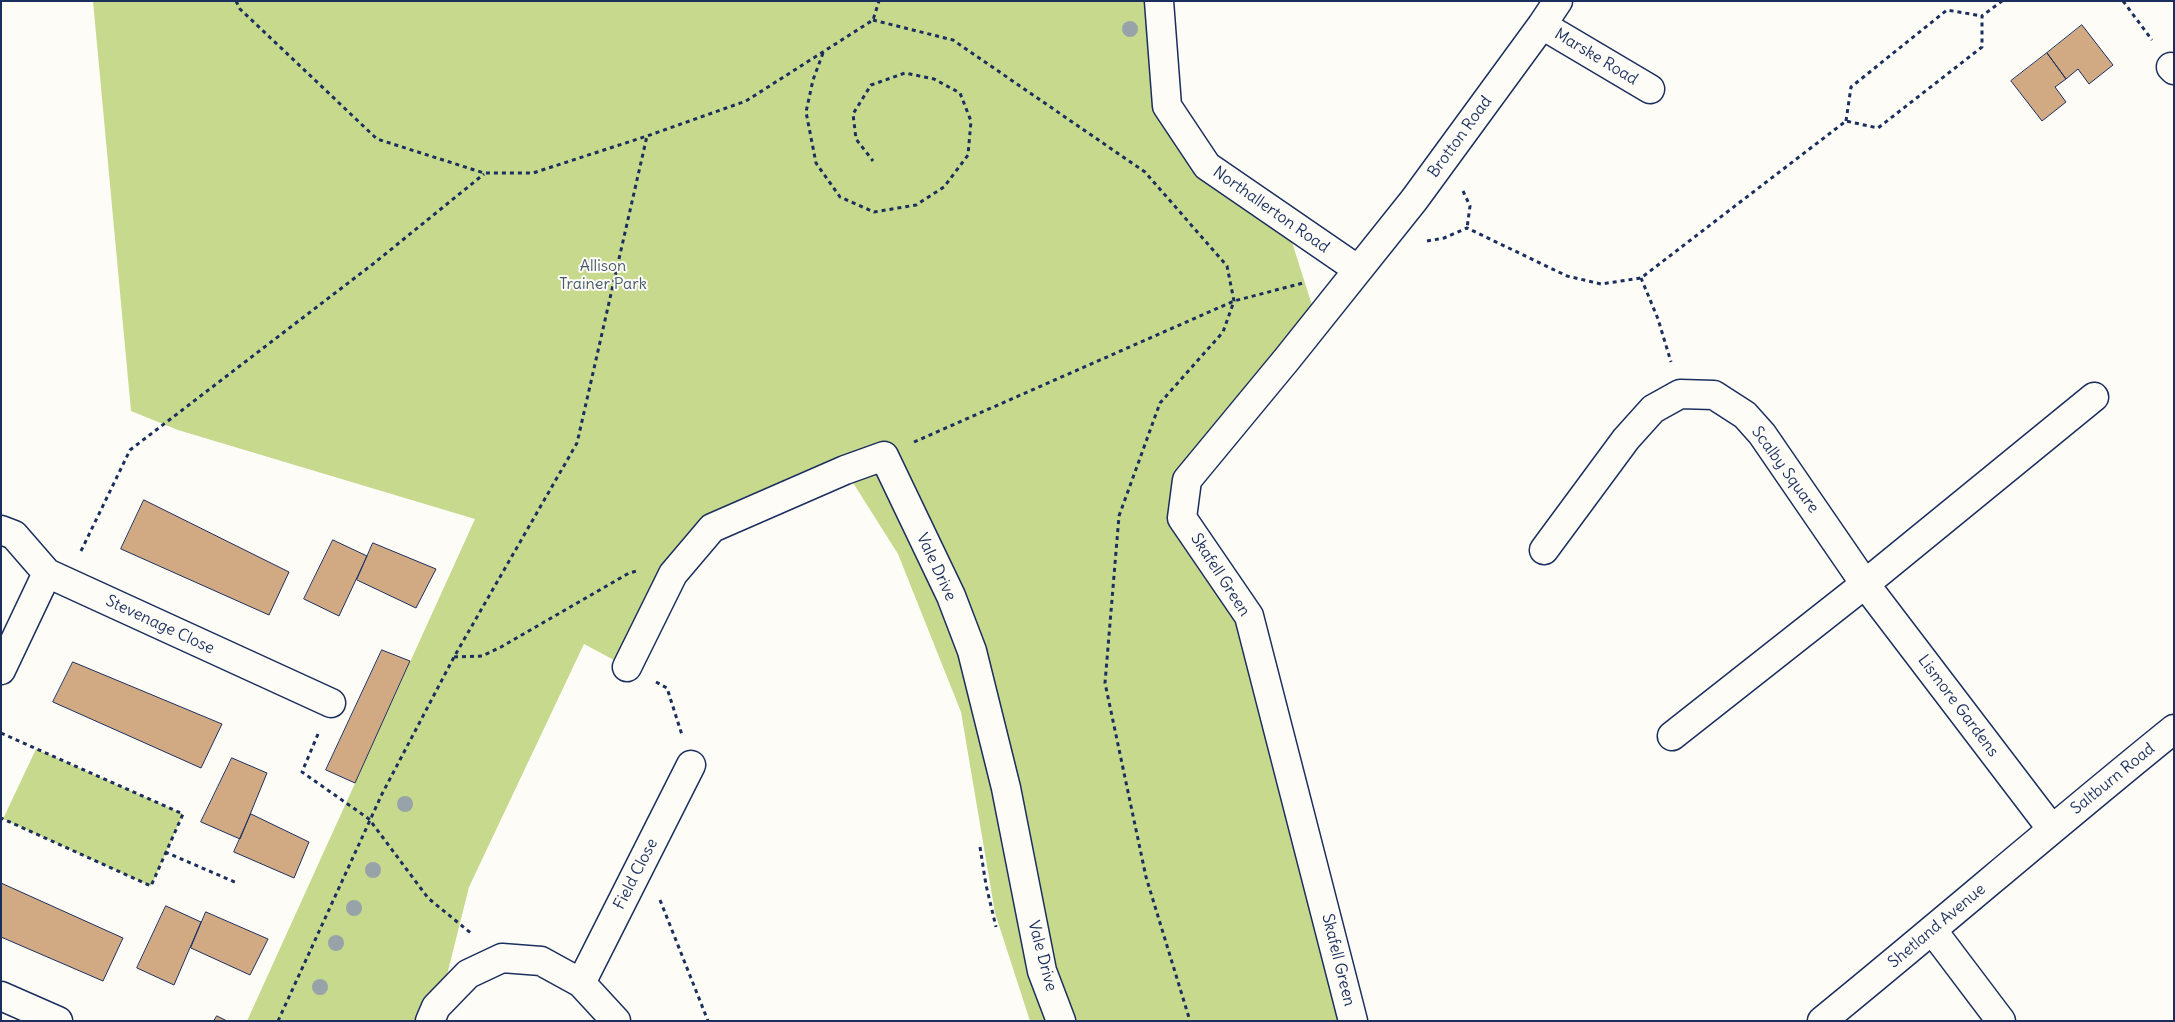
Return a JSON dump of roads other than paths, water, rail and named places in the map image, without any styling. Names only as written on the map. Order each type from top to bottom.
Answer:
[{"type":"street","name":"Northallerton Road","points":[[1159,1],[1167,106],[1207,166],[1357,269]]},
{"type":"street","name":"Brotton Road","points":[[1357,269],[1414,200],[1558,1]]},
{"type":"street","name":"Marske Road","points":[[1542,25],[1650,89]]},
{"type":"street","name":"Skafell Green","points":[[1353,1021],[1249,616],[1182,518],[1187,480],[1287,359],[1357,269]]},
{"type":"street","name":"Scalby Square","points":[[1544,550],[1626,439],[1653,409],[1680,394],[1714,395],[1744,415],[1762,434],[1865,584]]},
{"type":"street","points":[[1672,736],[1865,584],[2094,396]]},
{"type":"street","name":"Vale Drive","points":[[627,667],[674,574],[712,528],[845,470],[884,456],[951,596],[972,651],[1006,788],[1042,971],[1061,1021]]},
{"type":"street","name":"Stevenage Close","points":[[1,530],[14,535],[57,577],[331,703]]},
{"type":"street","points":[[1,670],[57,577]]},
{"type":"street","name":"Lismore Gardens","points":[[1865,584],[2051,828]]},
{"type":"street","name":"Saltburn Road","points":[[2051,828],[2174,729]]},
{"type":"street","name":"Field Close","points":[[582,983],[691,765]]},
{"type":"street","name":"Shetland Avenue","points":[[1822,1021],[1933,931],[2051,828]]},
{"type":"street","points":[[1933,931],[2001,1021]]},
{"type":"street","points":[[430,1021],[436,1007],[468,974],[502,958],[541,962],[582,983],[616,1021]]},
{"type":"street","points":[[1,996],[58,1021]]},
{"type":"park label","name":"Allison Trainer Park","points":[[603,275]]}]
